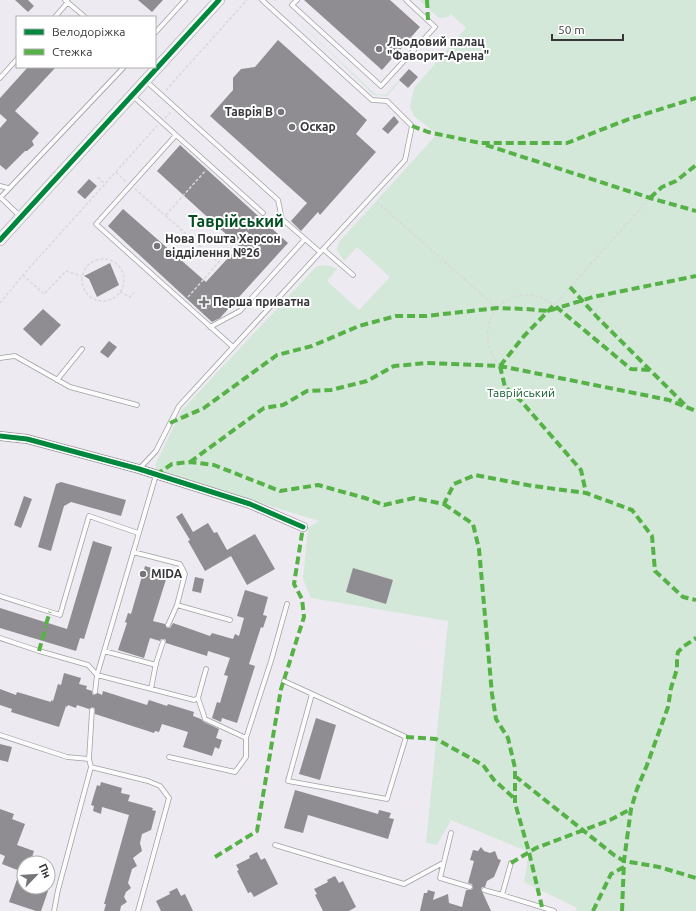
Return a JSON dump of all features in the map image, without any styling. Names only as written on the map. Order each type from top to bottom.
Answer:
[{"type":"street","points":[[0,240],[219,0]]},
{"type":"street","points":[[0,436],[27,439],[139,469],[250,504],[303,527]]},
{"type":"lane","points":[[156,32],[185,0]]},
{"type":"lane","points":[[139,469],[156,451],[179,406],[405,160],[412,126],[387,101],[372,100],[262,0]]},
{"type":"lane","points":[[297,0],[292,5],[381,86],[435,27],[406,0]]},
{"type":"lane","points":[[56,16],[66,1],[84,16]]},
{"type":"lane","points":[[0,78],[16,60]]},
{"type":"lane","points":[[21,217],[0,197],[123,68]]},
{"type":"lane","points":[[145,81],[278,200],[282,219],[305,239],[353,274]]},
{"type":"lane","points":[[132,95],[263,213]]},
{"type":"lane","points":[[176,135],[96,224],[233,347]]},
{"type":"lane","points":[[0,186],[8,188]]},
{"type":"lane","points":[[210,327],[240,311],[305,239]]},
{"type":"lane","points":[[57,380],[82,348]]},
{"type":"lane","points":[[0,358],[15,356],[70,387],[137,406]]},
{"type":"lane","points":[[95,692],[97,675],[156,475]]},
{"type":"lane","points":[[0,596],[60,615],[89,516],[138,533]]},
{"type":"lane","points":[[133,552],[180,564],[185,574],[177,605],[168,625]]},
{"type":"lane","points":[[169,757],[235,772],[246,757],[246,738],[271,662],[286,604]]},
{"type":"lane","points":[[177,605],[230,620]]},
{"type":"lane","points":[[0,638],[88,665],[97,675],[194,700],[198,698]]},
{"type":"lane","points":[[151,689],[163,642]]},
{"type":"lane","points":[[104,651],[156,665]]},
{"type":"lane","points":[[206,669],[198,698],[205,719],[246,738]]},
{"type":"lane","points":[[284,681],[406,736],[387,799],[288,781],[312,694]]},
{"type":"lane","points":[[54,911],[58,890],[92,767],[90,759],[92,710]]},
{"type":"lane","points":[[0,735],[67,757],[90,759]]},
{"type":"lane","points":[[92,767],[148,781],[160,786],[169,798],[138,911]]},
{"type":"lane","points":[[451,834],[440,878],[470,886]]},
{"type":"lane","points":[[275,845],[404,884],[444,863]]},
{"type":"lane","points":[[502,895],[511,862]]},
{"type":"lane","points":[[484,890],[554,911]]},
{"type":"path","points":[[166,90],[247,0]]},
{"type":"path","points":[[0,302],[175,108]]},
{"type":"path","points":[[166,216],[210,166]]},
{"type":"path","points":[[116,172],[131,185]]},
{"type":"path","points":[[98,177],[105,184]]},
{"type":"path","points":[[138,192],[219,262]]},
{"type":"path","points":[[371,196],[497,308]]},
{"type":"path","points":[[500,366],[494,358],[488,345],[487,331],[491,318],[499,306],[510,299],[524,295],[537,296],[554,305],[650,198]]},
{"type":"path","points":[[183,302],[263,213]]},
{"type":"path","points":[[102,258],[115,262],[123,274],[124,281],[120,292],[114,298],[100,301],[88,295],[82,284],[84,270],[88,264],[94,260],[102,258]]},
{"type":"path","points":[[23,275],[44,294],[66,271],[82,277]]},
{"type":"path","points":[[120,292],[130,297],[134,293]]},
{"type":"green space","points":[[419,0],[696,0],[696,911],[576,911],[577,908],[524,882],[529,852],[451,820],[437,845],[426,843],[448,621],[311,598],[303,579],[308,528],[319,521],[159,472],[155,465],[182,410],[316,267],[327,265],[337,269],[327,281],[359,310],[390,277],[357,247],[344,261],[337,250],[339,242],[437,134],[414,116],[410,107],[414,88],[466,28],[451,14],[448,17],[439,18]]},
{"type":"green space","points":[[283,7],[375,94],[386,95],[398,81],[399,82],[387,96],[374,95]]},
{"type":"building","points":[[15,0],[28,0],[34,6],[28,12]]},
{"type":"building","points":[[138,0],[163,0],[152,12]]},
{"type":"building","name":"Льодовий палац \"Фаворит-Арена\"","points":[[304,0],[390,0],[420,27],[382,70]]},
{"type":"building","name":"Оскар","points":[[278,40],[367,120],[356,134],[376,152],[320,215],[318,212],[301,231],[291,221],[307,203],[210,116],[233,90],[233,78],[241,69],[255,67]]},
{"type":"building","points":[[27,68],[55,68],[15,111],[39,133],[32,141],[34,145],[25,151],[6,170],[0,165],[0,128],[7,120],[0,114],[0,98]]},
{"type":"building","points":[[409,69],[418,77],[408,88],[399,80]]},
{"type":"building","points":[[394,116],[399,122],[388,134],[382,129]]},
{"type":"building","points":[[180,145],[288,243],[220,318],[212,322],[108,226],[123,209],[206,282],[239,246],[157,171]]},
{"type":"building","points":[[89,179],[97,186],[85,199],[77,192]]},
{"type":"building","points":[[110,263],[119,285],[97,297],[89,279],[84,276]]},
{"type":"building","points":[[43,309],[61,325],[41,346],[23,329]]},
{"type":"building","points":[[109,341],[117,347],[108,358],[100,352]]},
{"type":"building","points":[[61,482],[126,500],[121,516],[71,502],[64,506],[51,551],[38,547],[56,484]]},
{"type":"building","points":[[24,496],[32,499],[21,528],[14,525]]},
{"type":"building","points":[[182,513],[193,532],[208,523],[214,533],[217,532],[227,550],[255,534],[275,569],[247,585],[231,556],[205,571],[188,541],[190,540],[176,517]]},
{"type":"building","points":[[93,541],[112,547],[84,639],[80,638],[76,651],[0,628],[0,608],[67,629]]},
{"type":"building","points":[[145,566],[168,573],[153,621],[165,624],[167,628],[170,628],[173,623],[210,636],[212,633],[233,639],[235,634],[239,636],[244,618],[237,616],[245,590],[268,597],[263,615],[267,616],[263,628],[261,627],[249,664],[255,666],[237,723],[222,718],[221,722],[212,718],[217,702],[220,703],[228,676],[224,675],[230,658],[208,651],[207,656],[166,643],[166,640],[164,639],[161,639],[160,641],[150,638],[144,658],[118,650],[127,623],[125,622],[128,613],[131,614]]},
{"type":"building","points":[[353,568],[393,580],[386,604],[346,592]]},
{"type":"building","points":[[195,577],[204,579],[201,593],[192,591]]},
{"type":"building","points":[[64,673],[81,678],[79,684],[87,686],[86,689],[92,691],[92,694],[94,695],[98,693],[102,695],[103,691],[147,705],[149,700],[194,712],[193,716],[219,729],[216,738],[222,740],[219,749],[215,747],[212,756],[183,747],[188,732],[162,724],[159,732],[155,731],[154,733],[95,714],[95,709],[93,707],[89,709],[77,705],[76,708],[68,705],[67,707],[66,706],[59,727],[11,712],[12,709],[0,705],[0,689],[16,695],[17,692],[51,702],[51,700],[53,701],[58,684],[61,685]]},
{"type":"building","points":[[316,718],[336,725],[320,780],[299,774]]},
{"type":"building","points":[[0,744],[12,747],[8,762],[0,760]]},
{"type":"building","points":[[101,782],[122,788],[121,793],[130,795],[128,801],[153,808],[152,810],[156,811],[151,830],[142,834],[140,843],[142,851],[133,858],[137,866],[132,869],[128,883],[131,888],[126,892],[124,897],[127,902],[121,906],[120,911],[104,911],[106,904],[104,904],[129,815],[102,807],[101,814],[93,811],[94,806],[91,805],[97,785],[100,786]]},
{"type":"building","points":[[295,790],[378,814],[379,810],[391,813],[389,818],[394,819],[388,839],[308,815],[303,833],[284,828]]},
{"type":"building","points":[[0,809],[14,814],[12,819],[25,824],[17,845],[34,851],[33,855],[16,855],[16,869],[2,864],[5,856],[0,854]]},
{"type":"building","points":[[481,847],[484,851],[490,853],[495,851],[498,859],[501,860],[494,877],[487,881],[485,887],[482,887],[481,889],[491,911],[420,911],[424,893],[427,893],[428,890],[435,892],[433,900],[448,894],[449,903],[462,907],[466,890],[471,890],[473,888],[472,884],[468,883],[474,861],[470,860],[473,850],[478,851]]},
{"type":"building","points":[[257,852],[261,860],[265,858],[278,884],[254,897],[251,892],[248,893],[237,871],[239,870],[236,865],[250,858],[249,856]]},
{"type":"building","points":[[335,876],[339,883],[343,881],[356,907],[349,911],[323,911],[315,895],[317,894],[314,889],[328,882],[327,880]]},
{"type":"building","points":[[16,882],[16,895],[47,895],[41,911],[36,911],[9,902]]},
{"type":"building","points":[[177,888],[181,896],[185,894],[193,911],[161,911],[156,901],[170,894],[169,892]]},
{"type":"marked path","points":[[427,0],[428,20]]},
{"type":"marked path","points":[[412,126],[428,132],[480,143],[567,143],[629,119],[696,98]]},
{"type":"marked path","points":[[486,145],[650,198],[696,211]]},
{"type":"marked path","points":[[650,198],[662,187],[676,181],[696,165]]},
{"type":"marked path","points":[[170,423],[204,408],[277,355],[312,346],[359,326],[396,316],[426,316],[497,308],[548,311],[593,297],[696,276]]},
{"type":"marked path","points":[[570,287],[598,318],[685,405]]},
{"type":"marked path","points":[[500,366],[524,336],[554,305],[631,369],[650,370]]},
{"type":"marked path","points":[[190,462],[264,408],[283,405],[307,391],[331,390],[367,381],[394,366],[427,363],[500,366],[669,400],[696,411]]},
{"type":"marked path","points":[[500,366],[505,387],[521,401],[581,470],[586,493]]},
{"type":"marked path","points":[[156,475],[172,464],[190,462],[214,465],[280,491],[318,485],[384,505],[414,498],[444,504],[454,484],[475,475],[533,486],[586,493],[632,510],[652,536],[655,571],[683,597],[696,600]]},
{"type":"marked path","points":[[444,504],[473,524],[479,549],[492,694],[496,719],[508,738],[515,768],[515,803],[529,852],[542,907]]},
{"type":"marked path","points":[[215,857],[257,831],[281,689],[304,617],[302,599],[294,584],[303,527]]},
{"type":"marked path","points":[[46,624],[50,612]]},
{"type":"marked path","points":[[39,651],[46,626]]},
{"type":"marked path","points":[[622,911],[624,861],[631,809],[668,707],[671,688],[677,669],[678,652],[696,637]]},
{"type":"marked path","points":[[406,737],[436,739],[483,765],[494,780],[515,799]]},
{"type":"marked path","points":[[515,776],[614,855],[624,861],[659,867],[696,878]]},
{"type":"marked path","points":[[511,863],[536,848],[610,820],[631,809]]},
{"type":"marked path","points":[[593,911],[611,874],[624,867]]},
{"type":"cycle path","points":[[0,240],[219,0]]},
{"type":"cycle path","points":[[0,436],[27,439],[139,469],[250,504],[303,527]]},
{"type":"place","name":"Льодовий палац \"Фаворит-Арена\"","points":[[379,49]]},
{"type":"place","name":"Таврія В","points":[[281,112]]},
{"type":"place","name":"Оскар","points":[[292,127]]},
{"type":"place","name":"Нова Пошта Херсон відділення №26","points":[[157,246]]},
{"type":"place","name":"Перша приватна","points":[[204,302]]},
{"type":"place","name":"MIDA","points":[[143,574]]},
{"type":"district","name":"Таврійський","points":[[236,221]]}]
